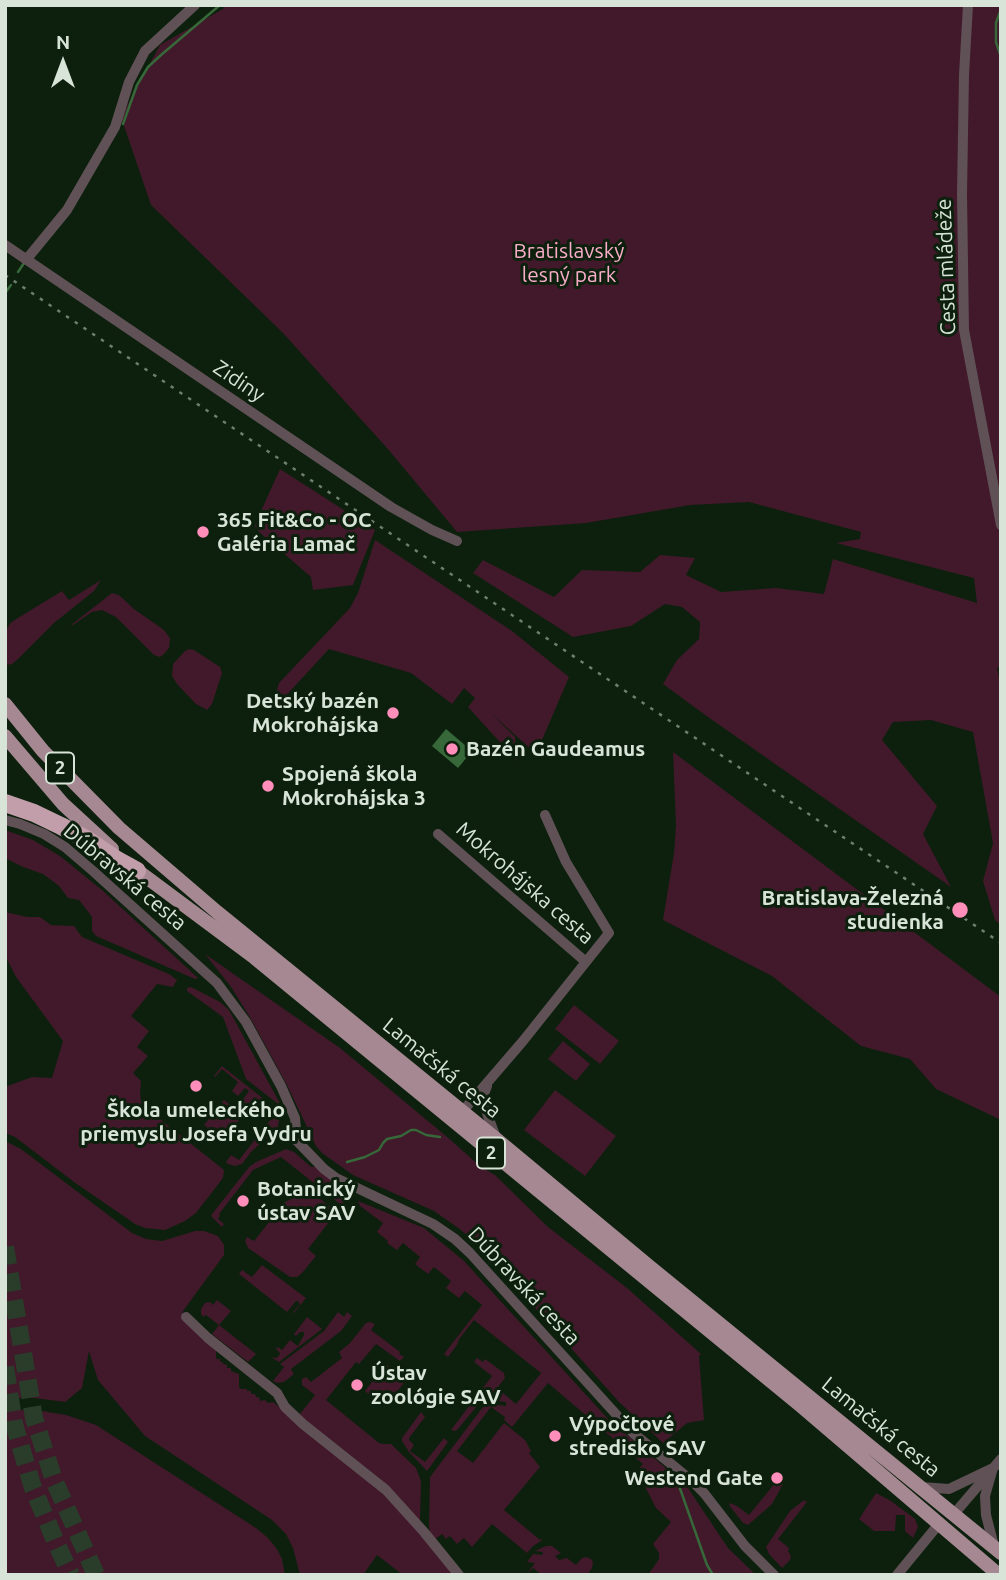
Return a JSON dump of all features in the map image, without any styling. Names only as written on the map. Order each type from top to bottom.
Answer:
[{"type":"highway","points":[[5,803],[69,830],[137,871]]},
{"type":"main road","name":"Lamačská cesta","points":[[5,704],[43,751],[119,828],[999,1575]]},
{"type":"main road","name":"Lamačská cesta","points":[[5,736],[63,804],[137,871],[255,958],[460,1119],[496,1139],[997,1550]]},
{"type":"main road","points":[[938,1525],[954,1514]]},
{"type":"street","points":[[26,260],[67,210],[105,146],[115,127],[129,82],[145,51],[195,5]]},
{"type":"street","name":"Cesta mládeže","points":[[968,5],[962,194],[964,330],[1001,525]]},
{"type":"street","name":"Zidiny","points":[[5,245],[391,508],[457,541]]},
{"type":"street","name":"Mokrohájska cesta","points":[[460,1119],[609,933],[566,862],[545,815]]},
{"type":"street","name":"Dúbravská cesta","points":[[5,820],[44,834],[65,847],[217,983],[246,1023],[289,1102],[295,1118],[297,1141],[336,1178],[433,1224],[455,1239],[633,1433],[692,1481],[711,1501],[746,1546],[774,1575]]},
{"type":"street","name":"Mokrohájska cesta","points":[[438,834],[586,962]]},
{"type":"street","points":[[488,1083],[484,1105],[496,1139]]},
{"type":"street","points":[[186,1317],[277,1393],[285,1407],[303,1424],[386,1490],[459,1575]]},
{"type":"street","points":[[954,1514],[1001,1459]]},
{"type":"street","points":[[921,1487],[948,1489],[993,1468]]},
{"type":"street","points":[[993,1468],[985,1496],[986,1515],[997,1550]]},
{"type":"street","points":[[897,1575],[938,1525]]},
{"type":"green space","name":"Bratislavský lesný park","points":[[225,5],[1001,5],[1001,667],[997,668],[1001,685],[1001,925],[995,920],[983,881],[993,843],[973,732],[931,720],[893,722],[882,740],[937,806],[923,834],[951,887],[663,684],[677,660],[699,639],[700,622],[682,607],[665,604],[631,626],[573,637],[473,573],[483,560],[554,597],[582,570],[640,572],[660,555],[695,558],[686,575],[721,592],[776,588],[824,594],[833,559],[977,603],[974,578],[836,543],[860,539],[861,532],[749,502],[690,505],[586,523],[457,532],[387,448],[282,332],[151,205],[121,117],[160,45],[223,9]]},
{"type":"green space","points":[[280,469],[375,530],[353,585],[313,590],[311,577],[255,526]]},
{"type":"green space","points":[[375,540],[512,631],[569,677],[536,754],[491,713],[515,737],[517,761],[468,707],[475,698],[464,688],[452,704],[411,673],[329,649],[281,701],[275,697],[279,683],[350,608],[358,593]]},
{"type":"green space","points":[[101,580],[94,591],[54,623],[18,659],[5,665],[7,630],[13,621],[62,591],[69,600]]},
{"type":"green space","points":[[112,593],[119,595],[164,630],[170,638],[169,648],[164,654],[160,657],[154,655],[116,617],[102,610],[92,612],[71,625]]},
{"type":"green space","points":[[189,649],[220,667],[222,673],[212,704],[207,710],[196,704],[172,676],[173,664]]},
{"type":"green space","points":[[673,752],[1001,997],[1001,1120],[936,1089],[910,1059],[861,1046],[772,976],[663,920],[676,826]]},
{"type":"green space","points":[[5,830],[33,840],[60,856],[102,890],[198,978],[96,936],[92,931],[92,917],[79,900],[68,898],[59,886],[43,874],[5,858]]},
{"type":"green space","points":[[5,912],[40,917],[51,925],[74,926],[82,937],[169,974],[177,980],[173,987],[157,984],[131,1016],[149,1031],[137,1047],[148,1056],[133,1073],[141,1081],[141,1101],[224,1170],[223,1178],[196,1213],[185,1221],[165,1230],[135,1224],[15,1137],[5,1133],[5,1087],[32,1077],[52,1078],[63,1041],[16,977],[5,955]]},
{"type":"green space","points":[[205,954],[340,1048],[481,1167],[495,1175],[548,1227],[627,1288],[701,1354],[704,1420],[687,1423],[663,1443],[619,1402],[486,1253],[461,1230],[434,1211],[353,1175],[322,1153],[251,1019],[231,987]]},
{"type":"green space","points":[[191,987],[220,1002],[229,1010],[282,1107],[246,1079],[223,1017],[187,991],[187,988]]},
{"type":"green space","points":[[574,1005],[619,1041],[600,1064],[555,1029]]},
{"type":"green space","points":[[563,1041],[590,1064],[576,1081],[548,1059]]},
{"type":"green space","points":[[222,1066],[265,1100],[259,1108],[252,1104],[223,1140],[204,1125],[224,1100],[236,1109],[249,1091],[245,1088],[238,1096],[232,1091],[238,1082],[222,1069],[215,1077]]},
{"type":"green space","points":[[555,1090],[616,1136],[585,1176],[524,1130]]},
{"type":"green space","points":[[268,1106],[280,1115],[276,1137],[264,1140],[242,1164],[228,1164],[226,1162],[231,1155],[239,1160],[271,1119],[264,1112]]},
{"type":"green space","points":[[5,1141],[21,1149],[132,1233],[146,1239],[162,1241],[195,1231],[218,1236],[224,1245],[224,1255],[183,1311],[182,1319],[216,1348],[216,1359],[220,1359],[227,1368],[239,1374],[241,1389],[251,1391],[260,1401],[273,1402],[366,1477],[400,1510],[453,1575],[403,1575],[377,1555],[363,1575],[300,1575],[293,1548],[286,1534],[272,1520],[145,1436],[98,1380],[89,1351],[82,1388],[65,1402],[5,1398]]},
{"type":"green space","points":[[286,1149],[294,1152],[311,1167],[316,1167],[348,1197],[340,1204],[281,1157],[253,1170],[219,1214],[218,1219],[224,1224],[222,1227],[211,1216],[249,1167]]},
{"type":"green space","points":[[309,1190],[337,1212],[308,1249],[316,1256],[302,1273],[297,1277],[290,1277],[248,1248],[245,1241],[247,1237],[254,1241],[285,1202]]},
{"type":"green space","points":[[358,1201],[424,1228],[464,1261],[609,1420],[686,1485],[728,1548],[756,1575],[648,1575],[659,1559],[659,1553],[653,1544],[671,1522],[656,1508],[637,1471],[643,1464],[548,1383],[512,1427],[504,1420],[505,1417],[491,1407],[457,1451],[473,1463],[504,1423],[525,1440],[531,1451],[529,1453],[540,1467],[504,1510],[540,1540],[543,1538],[541,1541],[527,1553],[492,1524],[472,1547],[464,1538],[457,1544],[450,1536],[446,1539],[442,1534],[434,1540],[429,1526],[430,1477],[483,1407],[492,1404],[506,1406],[506,1402],[482,1400],[458,1429],[451,1430],[492,1376],[474,1362],[477,1358],[483,1362],[485,1359],[504,1373],[505,1378],[497,1388],[516,1404],[541,1373],[474,1320],[448,1357],[444,1354],[482,1305],[465,1291],[459,1298],[446,1288],[451,1281],[434,1267],[428,1274],[415,1264],[420,1257],[403,1243],[397,1250],[387,1243],[377,1232],[383,1223],[360,1206]]},
{"type":"green space","points":[[262,1265],[306,1298],[294,1313],[300,1305],[298,1301],[287,1312],[239,1274],[242,1270],[252,1277]]},
{"type":"green space","points":[[217,1300],[231,1311],[219,1325],[201,1314],[205,1303],[210,1302],[213,1305]]},
{"type":"green space","points":[[338,1312],[344,1317],[347,1312],[352,1316],[341,1331],[291,1369],[294,1374],[284,1382],[273,1381],[284,1367],[280,1364],[324,1331]]},
{"type":"green space","points":[[307,1317],[322,1329],[279,1362],[271,1357],[279,1356],[280,1353],[276,1349],[278,1347],[282,1350],[290,1340],[298,1346],[304,1332],[296,1336],[294,1334]]},
{"type":"green space","points":[[370,1322],[375,1324],[371,1330],[404,1357],[400,1361],[376,1344],[359,1364],[356,1362],[326,1400],[379,1443],[391,1444],[416,1468],[421,1481],[420,1521],[380,1479],[299,1415],[315,1395],[302,1385],[302,1379],[306,1377],[311,1382],[342,1358],[339,1352]]},
{"type":"green space","points":[[219,1325],[256,1354],[248,1362],[212,1334]]},
{"type":"green space","points":[[386,1364],[407,1379],[385,1407],[365,1391]]},
{"type":"green space","points":[[5,1409],[66,1415],[96,1425],[256,1528],[277,1549],[285,1575],[5,1575]]},
{"type":"green space","points":[[421,1412],[425,1417],[409,1438],[414,1445],[410,1451],[425,1462],[444,1438],[448,1442],[427,1471],[409,1452],[402,1441]]},
{"type":"green space","points":[[780,1477],[783,1484],[772,1504],[748,1525],[743,1523],[730,1503],[749,1515]]},
{"type":"green space","points":[[876,1493],[915,1519],[918,1527],[913,1538],[905,1531],[905,1515],[896,1515],[895,1531],[874,1531],[859,1519]]},
{"type":"green space","points":[[804,1500],[807,1502],[778,1539],[789,1548],[791,1556],[782,1568],[766,1547],[790,1511]]},
{"type":"green space","points":[[552,1546],[561,1553],[555,1556],[559,1560],[567,1558],[576,1565],[582,1558],[591,1559],[592,1568],[587,1575],[542,1575],[533,1568],[526,1575],[535,1563],[527,1562],[533,1554],[542,1555],[543,1552],[535,1551]]},
{"type":"shaded area","name":"Bazén Gaudeamus","points":[[446,729],[472,751],[458,768],[432,746]]},
{"type":"waterway","points":[[123,124],[137,85],[148,67],[220,5]]},
{"type":"waterway","points":[[1001,9],[996,23],[996,42],[1001,57]]},
{"type":"waterway","points":[[1001,106],[1001,121]]},
{"type":"waterway","points":[[18,272],[24,263]]},
{"type":"waterway","points":[[5,293],[11,285]]},
{"type":"waterway","points":[[347,1162],[365,1157],[379,1150],[387,1139],[401,1136],[411,1130],[440,1137]]},
{"type":"waterway","points":[[677,1480],[713,1575]]},
{"type":"tunnel","points":[[5,1247],[34,1418],[54,1480],[96,1575]]},
{"type":"tunnel","points":[[5,1367],[14,1424],[33,1488],[71,1575]]},
{"type":"railway","points":[[5,275],[1001,943]]},
{"type":"place","name":"365 Fit&Co - OC Galéria Lamač","points":[[203,532]]},
{"type":"place","name":"Detský bazén Mokrohájska","points":[[393,713]]},
{"type":"place","name":"Bazén Gaudeamus","points":[[452,749]]},
{"type":"place","name":"Spojená škola Mokrohájska 3","points":[[268,786]]},
{"type":"place","name":"Bratislava-Železná studienka","points":[[960,910]]},
{"type":"place","name":"Škola umeleckého priemyslu Josefa Vydru","points":[[196,1086]]},
{"type":"place","name":"Botanický ústav SAV","points":[[243,1201]]},
{"type":"place","name":"Ústav zoológie SAV","points":[[357,1385]]},
{"type":"place","name":"Výpočtové stredisko SAV","points":[[555,1436]]},
{"type":"place","name":"Westend Gate","points":[[777,1478]]}]
